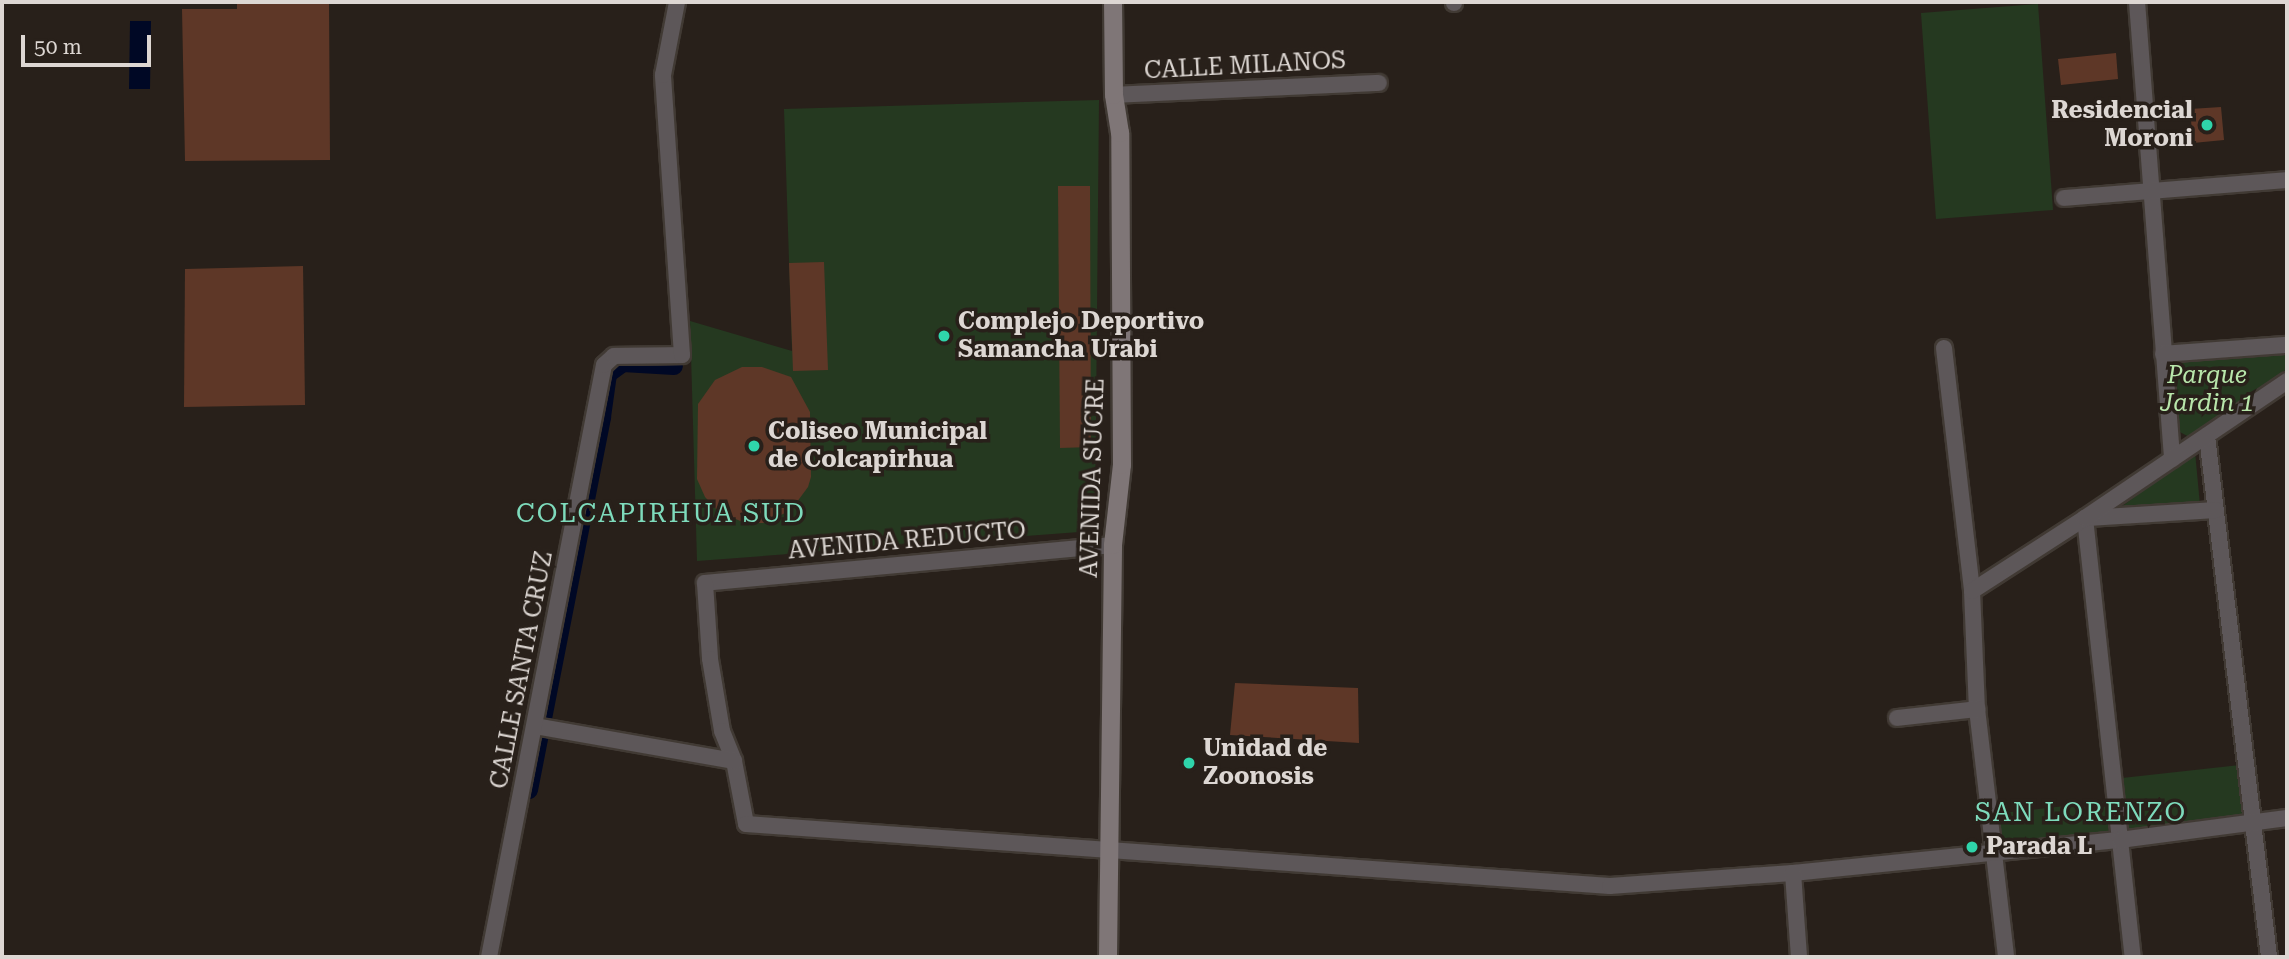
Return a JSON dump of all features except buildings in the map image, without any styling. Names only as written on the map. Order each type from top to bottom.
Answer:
[{"type":"street","name":"CALLE SANTA CRUZ","points":[[489,957],[604,365],[614,356],[682,355],[663,75],[677,2]]},
{"type":"street","name":"AVENIDA SUCRE","points":[[1108,957],[1113,545],[1122,465],[1119,134],[1114,95],[1113,2]]},
{"type":"street","points":[[2137,2],[2172,459]]},
{"type":"street","name":"CALLE MILANOS","points":[[1114,95],[1379,83]]},
{"type":"street","points":[[2064,198],[2287,180]]},
{"type":"street","points":[[2163,354],[2287,345]]},
{"type":"street","points":[[1944,348],[1972,591],[1976,709],[2006,957]]},
{"type":"street","points":[[1972,591],[2287,381]]},
{"type":"street","points":[[2207,436],[2269,957]]},
{"type":"street","points":[[2085,518],[2216,510]]},
{"type":"street","points":[[2085,518],[2133,957]]},
{"type":"street","name":"AVENIDA REDUCTO","points":[[734,761],[722,731],[709,659],[705,583],[1113,545]]},
{"type":"street","points":[[1898,718],[1976,709]]},
{"type":"street","points":[[535,726],[734,761],[746,824],[1609,886],[1793,873],[2120,840],[2287,818]]},
{"type":"street","points":[[1793,873],[1799,957]]},
{"type":"green space","points":[[2038,4],[2053,210],[1936,219],[1921,13]]},
{"type":"green space","name":"Complejo Deportivo Samancha Urabi","points":[[1099,100],[1095,524],[1079,532],[697,561],[690,321],[792,351],[784,109]]},
{"type":"green space","name":"Parque Jardin 1","points":[[2287,352],[2287,369],[2191,438],[2178,431],[2173,372],[2182,362]]},
{"type":"green space","points":[[2195,452],[2200,505],[2119,516],[2121,507]]},
{"type":"green space","points":[[2240,765],[2246,819],[2128,832],[2122,778]]},
{"type":"green space","points":[[2109,801],[2112,832],[1996,845],[1993,814]]},
{"type":"water","points":[[130,21],[151,21],[150,89],[129,89]]},
{"type":"waterway","points":[[529,790],[602,417],[608,374],[623,363],[674,366]]},
{"type":"place","name":"Residencial Moroni","points":[[2207,125]]},
{"type":"place","name":"Complejo Deportivo Samancha Urabi","points":[[944,336]]},
{"type":"place","name":"Coliseo Municipal de Colcapirhua","points":[[754,446]]},
{"type":"place","name":"Unidad de Zoonosis","points":[[1189,763]]},
{"type":"place","name":"Parada L","points":[[1972,847]]},
{"type":"district","name":"COLCAPIRHUA SUD","points":[[661,514]]},
{"type":"district","name":"SAN LORENZO","points":[[2081,813]]}]
